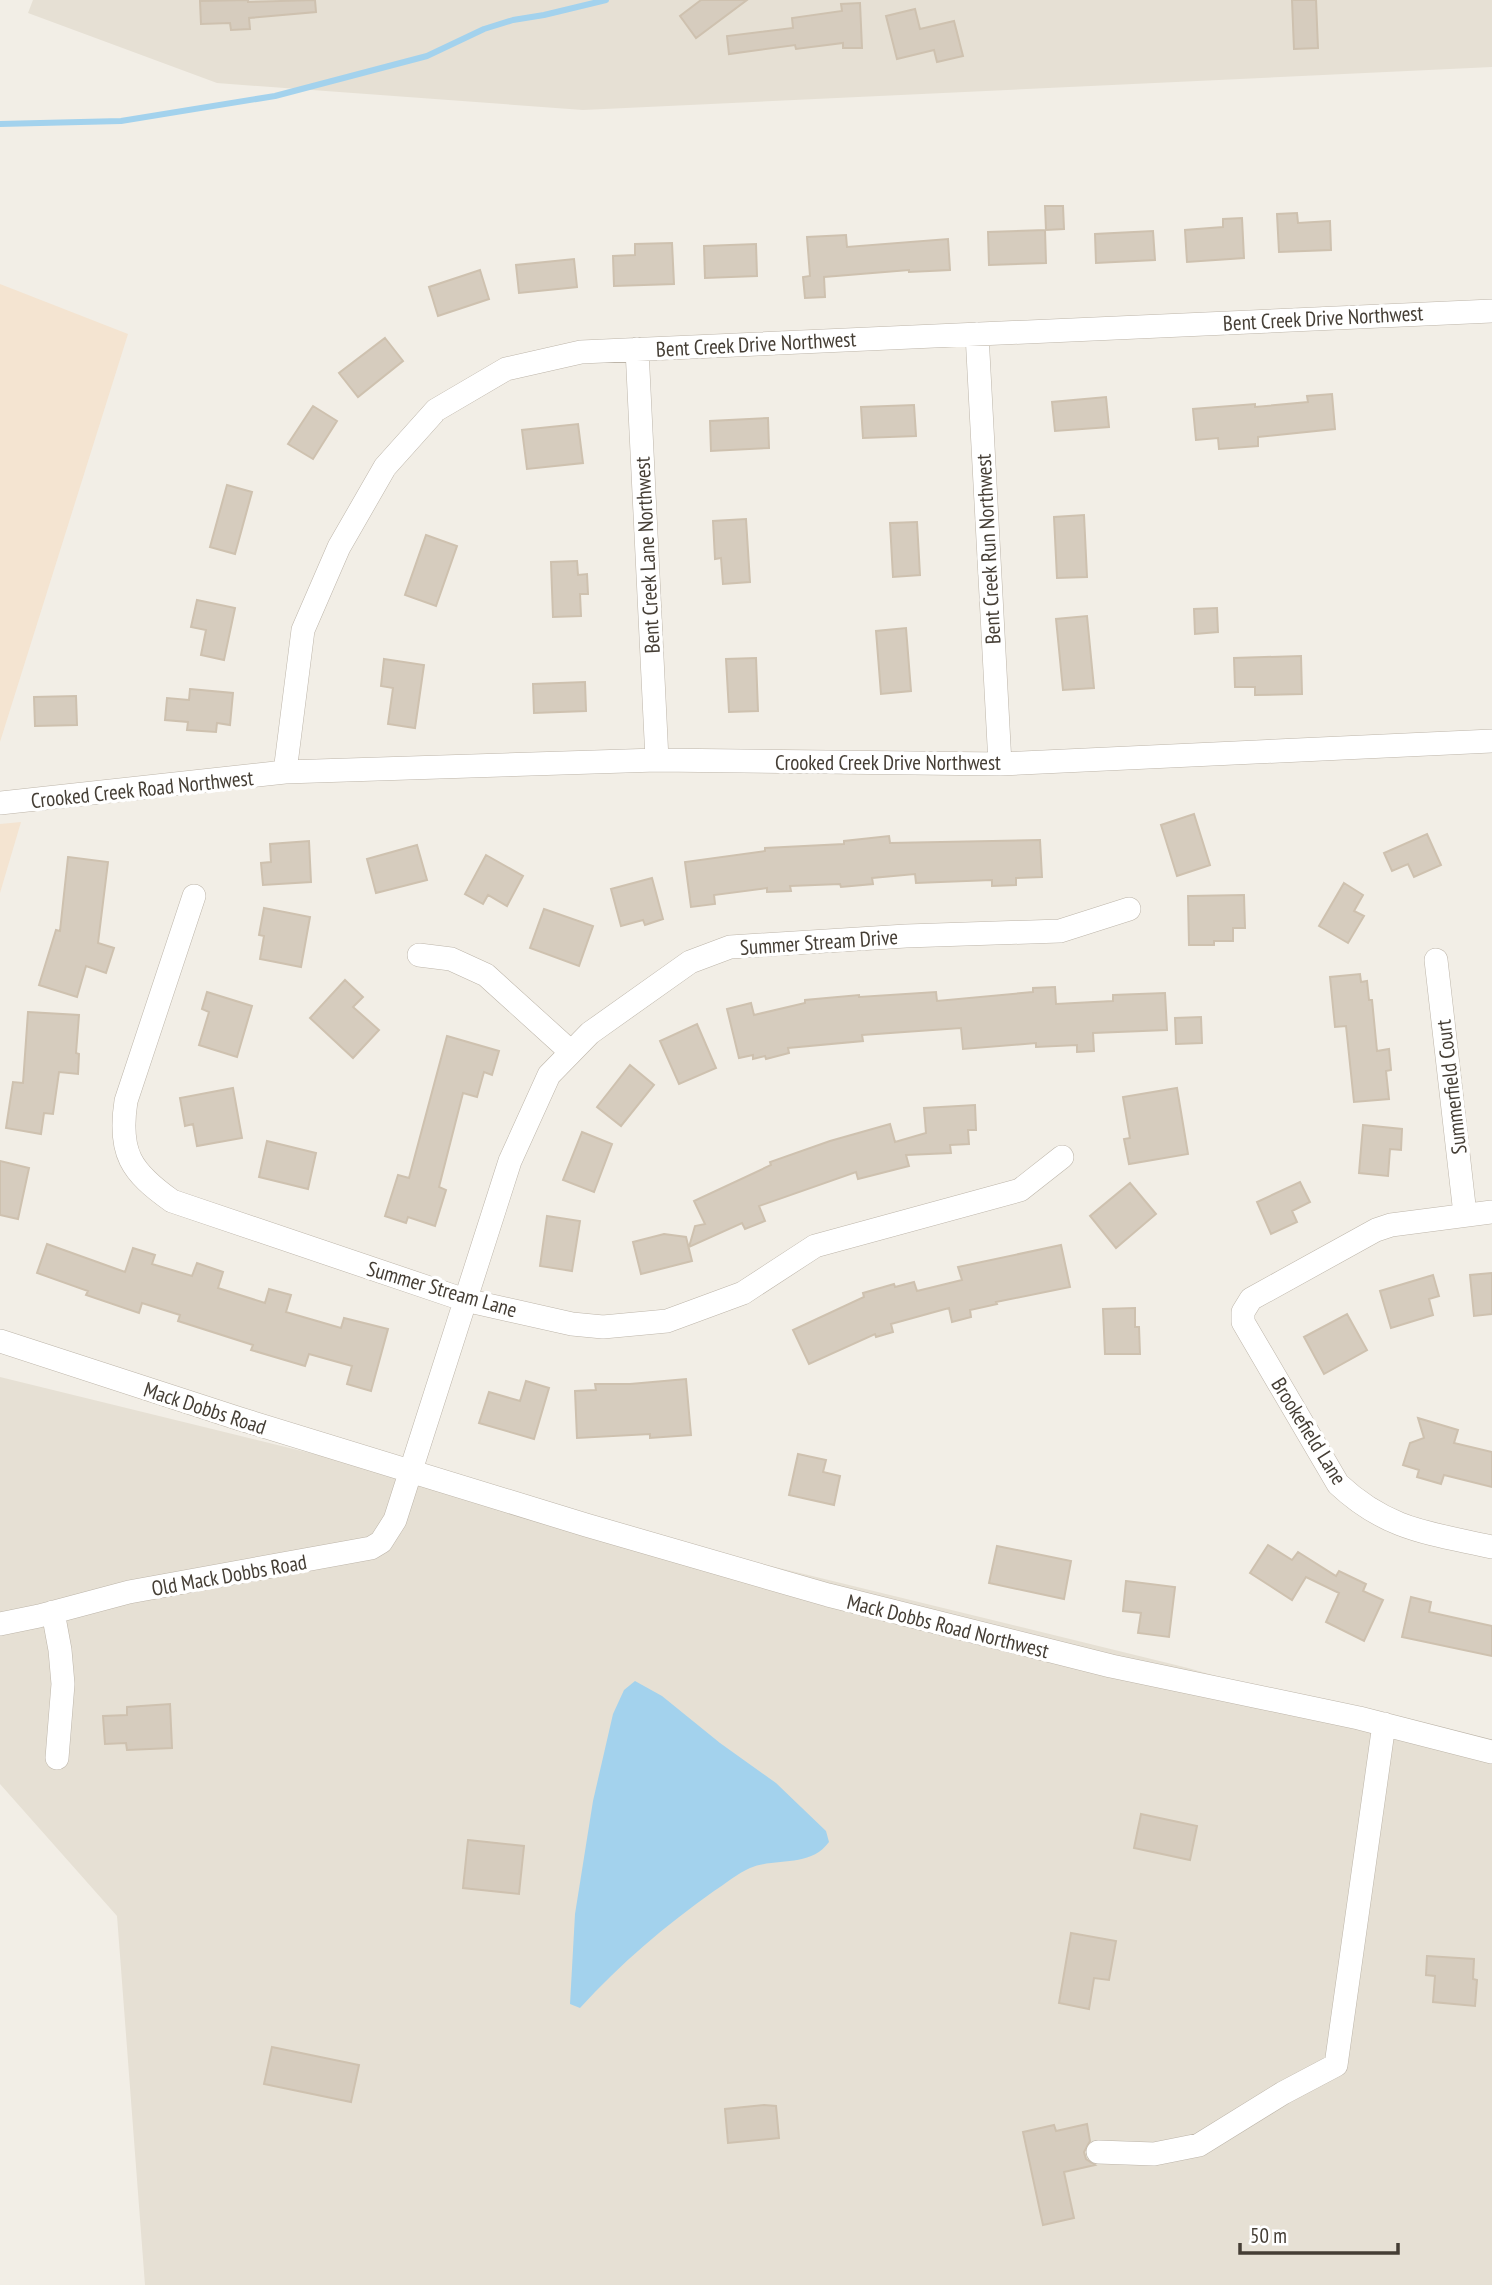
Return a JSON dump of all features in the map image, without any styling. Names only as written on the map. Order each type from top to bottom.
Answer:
[{"type":"street","name":"Bent Creek Drive Northwest","points":[[285,772],[303,630],[339,547],[384,467],[436,410],[506,369],[582,352],[1492,311]]},
{"type":"street","name":"Bent Creek Run Northwest","points":[[977,334],[1000,764]]},
{"type":"street","name":"Bent Creek Lane Northwest","points":[[637,349],[657,760]]},
{"type":"street","name":"Crooked Creek Drive Northwest","points":[[285,772],[657,760],[1000,764],[1492,741]]},
{"type":"street","name":"Crooked Creek Road Northwest","points":[[2,807],[285,772]]},
{"type":"street","name":"Summer Stream Lane","points":[[194,896],[126,1101],[122,1126],[125,1145],[135,1167],[146,1182],[172,1201],[465,1300],[582,1325],[603,1327],[667,1321],[743,1293],[816,1246],[1020,1190],[1062,1157]]},
{"type":"street","name":"Summer Stream Drive","points":[[411,1471],[510,1161],[549,1075],[590,1033],[690,962],[730,947],[906,936],[1060,932],[1129,909]]},
{"type":"street","points":[[419,955],[451,959],[486,975],[571,1052]]},
{"type":"street","name":"Summerfield Court","points":[[1436,960],[1465,1214]]},
{"type":"street","points":[[1465,1214],[1492,1212]]},
{"type":"street","name":"Brookefield Lane","points":[[1465,1214],[1391,1225],[1376,1230],[1276,1285],[1245,1305],[1242,1312],[1243,1322],[1338,1484],[1382,1518],[1417,1530],[1492,1547]]},
{"type":"street","name":"Mack Dobbs Road","points":[[0,1341],[411,1471]]},
{"type":"street","name":"Old Mack Dobbs Road","points":[[0,1624],[129,1592],[371,1548],[381,1542],[396,1520],[411,1471]]},
{"type":"street","name":"Mack Dobbs Road Northwest","points":[[411,1471],[828,1595],[1111,1666],[1384,1724],[1492,1752]]},
{"type":"street","points":[[53,1612],[63,1684],[57,1758]]},
{"type":"street","points":[[1098,2152],[1154,2154],[1199,2145],[1283,2093],[1336,2065],[1384,1724]]},
{"type":"shaded area","points":[[33,0],[1492,0],[1492,67],[583,110],[217,83],[28,13]]},
{"type":"shaded area","points":[[0,284],[128,334],[0,742]]},
{"type":"shaded area","points":[[21,822],[0,893],[0,824]]},
{"type":"shaded area","points":[[0,1377],[1188,1668],[1492,1755],[1492,2285],[145,2285],[117,1916],[0,1784]]},
{"type":"water","points":[[635,1681],[662,1696],[720,1743],[776,1783],[826,1831],[829,1842],[821,1850],[803,1859],[760,1865],[736,1876],[661,1931],[580,2008],[570,2004],[575,1914],[593,1801],[613,1714],[624,1690]]},
{"type":"building","points":[[315,0],[316,12],[249,18],[250,29],[231,30],[230,23],[201,24],[200,1]]},
{"type":"building","points":[[701,0],[747,0],[696,38],[680,16]]},
{"type":"building","points":[[1292,0],[1316,0],[1318,48],[1294,49]]},
{"type":"building","points":[[860,3],[862,48],[843,48],[843,43],[796,49],[795,45],[729,54],[727,36],[793,28],[792,18],[842,11],[841,4]]},
{"type":"building","points":[[915,9],[920,29],[954,21],[963,56],[937,62],[934,50],[897,59],[886,16]]},
{"type":"building","points":[[1045,206],[1063,206],[1064,229],[1046,230]]},
{"type":"building","points":[[1297,213],[1298,223],[1330,221],[1331,250],[1279,252],[1277,214]]},
{"type":"building","points":[[1242,218],[1244,258],[1187,262],[1185,230],[1223,227],[1223,219]]},
{"type":"building","points":[[1045,230],[1046,263],[989,265],[988,232]]},
{"type":"building","points":[[1153,231],[1155,260],[1096,263],[1095,234]]},
{"type":"building","points":[[846,235],[847,247],[948,239],[950,270],[909,270],[824,277],[825,297],[805,298],[803,277],[810,276],[807,237]]},
{"type":"building","points":[[672,243],[674,284],[614,286],[613,256],[635,255],[635,244]]},
{"type":"building","points":[[756,244],[757,276],[705,278],[704,246]]},
{"type":"building","points":[[574,259],[577,287],[519,293],[516,265]]},
{"type":"building","points":[[480,270],[489,299],[438,316],[429,287]]},
{"type":"building","points":[[385,338],[403,361],[358,397],[339,373]]},
{"type":"building","points":[[1332,394],[1335,429],[1258,437],[1258,446],[1219,449],[1218,438],[1196,440],[1193,409],[1308,402],[1307,396]]},
{"type":"building","points":[[1106,397],[1109,427],[1055,431],[1052,402]]},
{"type":"building","points":[[914,405],[916,436],[863,438],[861,407]]},
{"type":"building","points":[[313,406],[337,421],[313,459],[288,444]]},
{"type":"building","points":[[768,418],[769,448],[711,451],[710,421]]},
{"type":"building","points":[[578,424],[583,463],[527,469],[522,430]]},
{"type":"building","points":[[227,485],[252,492],[235,554],[210,547]]},
{"type":"building","points":[[1084,515],[1087,577],[1057,578],[1054,517]]},
{"type":"building","points":[[746,519],[750,582],[723,584],[721,558],[715,559],[713,521]]},
{"type":"building","points":[[917,522],[920,575],[893,577],[890,523]]},
{"type":"building","points":[[426,535],[457,546],[436,606],[405,595]]},
{"type":"building","points":[[577,561],[578,575],[587,574],[588,594],[580,594],[581,616],[553,617],[551,562]]},
{"type":"building","points":[[197,600],[235,608],[224,660],[201,655],[206,630],[191,627]]},
{"type":"building","points":[[1217,608],[1218,632],[1195,634],[1194,609]]},
{"type":"building","points":[[1087,616],[1094,688],[1063,690],[1056,619]]},
{"type":"building","points":[[906,628],[911,691],[881,694],[876,631]]},
{"type":"building","points":[[1301,656],[1302,694],[1255,695],[1255,687],[1235,687],[1234,658]]},
{"type":"building","points":[[756,658],[758,711],[729,712],[726,659]]},
{"type":"building","points":[[384,659],[424,665],[415,728],[388,724],[393,688],[381,686]]},
{"type":"building","points":[[585,682],[586,711],[534,713],[533,684]]},
{"type":"building","points":[[190,689],[233,693],[230,725],[217,723],[216,732],[187,730],[188,722],[165,720],[167,698],[189,700]]},
{"type":"building","points":[[76,696],[77,725],[35,726],[34,697]]},
{"type":"building","points":[[1194,814],[1210,865],[1177,876],[1161,825]]},
{"type":"building","points":[[1427,834],[1441,865],[1414,877],[1408,864],[1392,871],[1384,853]]},
{"type":"building","points":[[889,836],[890,843],[1040,840],[1042,877],[1016,878],[1016,885],[992,886],[992,880],[916,883],[915,874],[872,878],[873,884],[841,887],[840,884],[790,886],[791,891],[767,892],[767,888],[714,895],[715,904],[691,907],[685,862],[765,851],[765,848],[844,844],[844,841]]},
{"type":"building","points":[[309,841],[311,882],[263,885],[261,863],[271,862],[270,844]]},
{"type":"building","points":[[417,845],[427,880],[376,893],[367,859]]},
{"type":"building","points":[[486,855],[523,876],[507,906],[488,895],[483,904],[465,894]]},
{"type":"building","points":[[68,857],[108,862],[98,943],[114,948],[106,973],[86,966],[77,997],[39,985],[56,930],[60,931]]},
{"type":"building","points":[[652,878],[663,919],[645,925],[643,920],[621,926],[611,889]]},
{"type":"building","points":[[1344,883],[1363,895],[1354,911],[1364,916],[1348,943],[1319,926]]},
{"type":"building","points":[[1244,895],[1245,928],[1233,928],[1233,941],[1214,941],[1214,945],[1189,945],[1188,896]]},
{"type":"building","points":[[264,908],[310,917],[301,967],[260,959],[264,936],[259,935]]},
{"type":"building","points":[[544,909],[593,926],[579,966],[530,948]]},
{"type":"building","points":[[1360,974],[1361,982],[1367,981],[1369,1000],[1372,1000],[1377,1051],[1389,1049],[1391,1070],[1386,1071],[1389,1099],[1354,1102],[1346,1026],[1335,1027],[1330,977]]},
{"type":"building","points":[[345,980],[363,997],[353,1007],[379,1030],[353,1058],[310,1018]]},
{"type":"building","points":[[1055,987],[1056,1004],[1113,1001],[1113,995],[1165,993],[1167,1030],[1093,1033],[1094,1051],[1077,1052],[1077,1045],[1036,1047],[1036,1043],[963,1049],[961,1028],[862,1035],[863,1041],[788,1048],[789,1053],[766,1059],[765,1056],[753,1059],[753,1055],[739,1058],[727,1009],[751,1003],[754,1015],[805,1003],[805,1000],[936,992],[937,1001],[1033,992],[1033,988]]},
{"type":"building","points":[[207,992],[252,1006],[237,1057],[199,1045],[209,1012],[202,1009]]},
{"type":"building","points":[[28,1012],[79,1015],[76,1053],[79,1054],[78,1074],[59,1072],[53,1114],[44,1113],[41,1134],[6,1128],[13,1082],[23,1083]]},
{"type":"building","points":[[1201,1017],[1202,1043],[1176,1044],[1175,1018]]},
{"type":"building","points":[[697,1024],[716,1068],[679,1084],[660,1041]]},
{"type":"building","points":[[447,1036],[499,1051],[492,1075],[484,1072],[477,1097],[463,1093],[439,1187],[446,1190],[435,1226],[408,1217],[406,1223],[385,1216],[398,1175],[409,1178]]},
{"type":"building","points":[[630,1065],[654,1085],[621,1126],[597,1107]]},
{"type":"building","points":[[233,1088],[242,1138],[197,1146],[193,1124],[185,1126],[180,1098]]},
{"type":"building","points":[[1177,1088],[1188,1154],[1129,1164],[1124,1139],[1130,1138],[1123,1097]]},
{"type":"building","points":[[975,1105],[976,1130],[968,1130],[969,1144],[950,1145],[951,1153],[906,1155],[909,1166],[858,1179],[856,1172],[759,1206],[765,1221],[745,1229],[742,1223],[689,1247],[695,1226],[705,1224],[694,1201],[771,1165],[770,1162],[890,1124],[895,1142],[926,1133],[924,1108]]},
{"type":"building","points":[[1363,1125],[1402,1129],[1401,1150],[1390,1149],[1388,1176],[1359,1173]]},
{"type":"building","points":[[582,1132],[612,1144],[594,1192],[563,1180]]},
{"type":"building","points":[[267,1141],[316,1153],[308,1189],[259,1177]]},
{"type":"building","points":[[0,1161],[29,1168],[18,1219],[0,1215]]},
{"type":"building","points":[[1300,1182],[1310,1202],[1292,1211],[1297,1222],[1271,1234],[1257,1202]]},
{"type":"building","points":[[1130,1183],[1156,1214],[1116,1248],[1090,1216]]},
{"type":"building","points":[[547,1216],[580,1221],[572,1271],[540,1266]]},
{"type":"building","points":[[664,1234],[686,1237],[692,1261],[641,1274],[633,1242]]},
{"type":"building","points":[[47,1244],[125,1272],[133,1248],[155,1255],[152,1264],[192,1276],[197,1263],[223,1272],[218,1288],[265,1303],[269,1289],[291,1295],[286,1312],[341,1328],[344,1318],[388,1329],[371,1391],[347,1384],[352,1366],[309,1354],[305,1366],[251,1350],[253,1345],[178,1321],[180,1315],[142,1303],[139,1313],[86,1295],[88,1291],[37,1273]]},
{"type":"building","points":[[1061,1245],[1070,1287],[996,1302],[997,1304],[970,1310],[971,1317],[952,1322],[949,1308],[891,1324],[893,1332],[876,1337],[875,1334],[809,1364],[793,1330],[864,1297],[863,1293],[894,1284],[895,1287],[914,1282],[917,1291],[962,1280],[958,1267]]},
{"type":"building","points":[[1492,1273],[1492,1314],[1474,1316],[1470,1275]]},
{"type":"building","points":[[1433,1275],[1439,1296],[1429,1299],[1433,1315],[1391,1328],[1380,1291]]},
{"type":"building","points":[[1135,1308],[1140,1354],[1105,1354],[1103,1309]]},
{"type":"building","points":[[1347,1314],[1367,1350],[1324,1374],[1304,1337]]},
{"type":"building","points":[[686,1379],[691,1435],[577,1438],[575,1391],[596,1390],[595,1384]]},
{"type":"building","points":[[526,1381],[549,1388],[534,1439],[479,1423],[489,1392],[520,1401]]},
{"type":"building","points":[[1418,1418],[1458,1430],[1454,1443],[1492,1452],[1492,1487],[1444,1475],[1441,1484],[1417,1477],[1419,1470],[1403,1465],[1410,1443],[1424,1438]]},
{"type":"building","points":[[798,1454],[826,1460],[823,1472],[840,1476],[834,1505],[789,1495]]},
{"type":"building","points":[[1268,1545],[1292,1560],[1298,1552],[1336,1576],[1339,1571],[1366,1584],[1363,1591],[1383,1600],[1364,1641],[1326,1622],[1339,1593],[1306,1577],[1292,1600],[1250,1573]]},
{"type":"building","points":[[997,1546],[1071,1561],[1064,1599],[989,1583]]},
{"type":"building","points":[[1126,1581],[1175,1587],[1169,1637],[1138,1633],[1141,1613],[1123,1611]]},
{"type":"building","points":[[1411,1597],[1431,1602],[1429,1612],[1492,1626],[1492,1656],[1402,1637]]},
{"type":"building","points":[[170,1704],[172,1748],[127,1750],[126,1743],[105,1744],[103,1716],[127,1715],[127,1707]]},
{"type":"building","points":[[1141,1814],[1197,1826],[1190,1860],[1134,1848]]},
{"type":"building","points":[[468,1840],[524,1846],[519,1894],[463,1888]]},
{"type":"building","points":[[1071,1933],[1116,1941],[1109,1980],[1094,1978],[1089,2009],[1059,2003]]},
{"type":"building","points":[[1427,1956],[1474,1959],[1473,1979],[1477,1980],[1475,2006],[1433,2002],[1435,1976],[1426,1975]]},
{"type":"building","points":[[272,2047],[359,2065],[351,2102],[264,2084]]},
{"type":"building","points":[[776,2106],[779,2138],[728,2143],[725,2109]]},
{"type":"building","points":[[1087,2124],[1090,2141],[1084,2152],[1086,2159],[1095,2165],[1064,2172],[1074,2218],[1043,2225],[1023,2132],[1054,2125],[1056,2131]]},
{"type":"waterway","points":[[0,124],[121,121],[275,96],[427,56],[484,29],[513,20],[606,0]]}]
